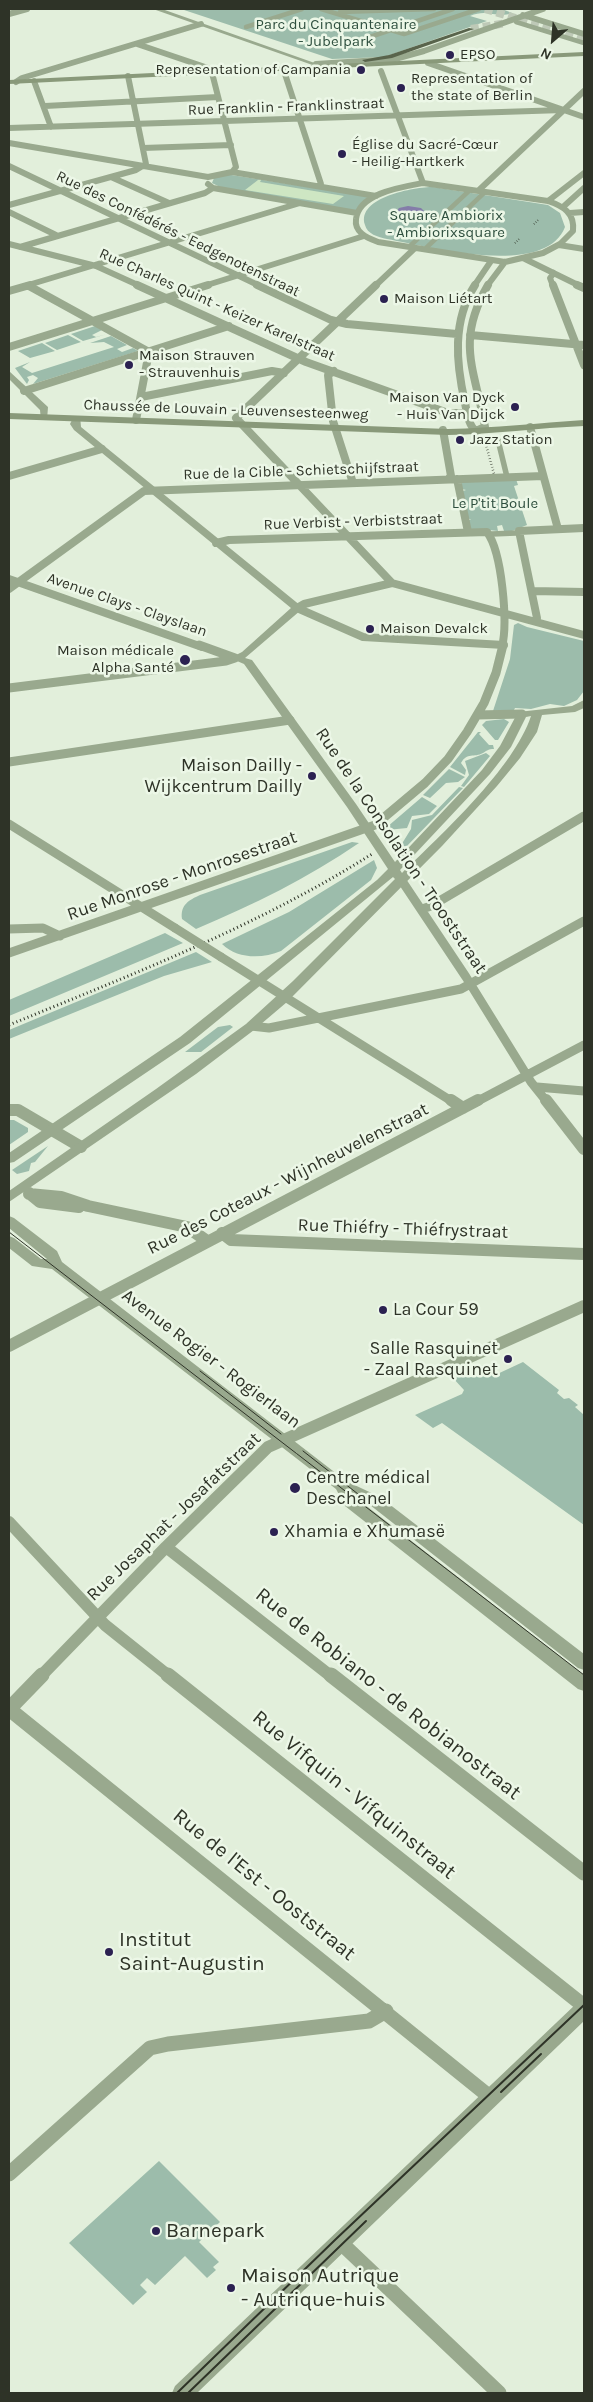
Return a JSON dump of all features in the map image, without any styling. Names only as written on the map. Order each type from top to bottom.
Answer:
[{"type":"highway","points":[[365,60],[390,57],[471,29]]},
{"type":"highway","points":[[421,49],[465,34],[480,31]]},
{"type":"main road","points":[[13,82],[320,65],[428,63],[584,54]]},
{"type":"main road","name":"Chaussée de Louvain - Leuvensesteenweg","points":[[9,416],[443,430],[524,429],[584,423]]},
{"type":"street","points":[[9,14],[27,9]]},
{"type":"street","points":[[156,9],[320,65],[403,57],[520,19],[543,9]]},
{"type":"street","points":[[246,27],[302,9]]},
{"type":"street","points":[[321,9],[404,34],[473,11]]},
{"type":"street","points":[[332,12],[434,9]]},
{"type":"street","points":[[364,39],[453,9]]},
{"type":"street","points":[[463,9],[480,11]]},
{"type":"street","points":[[520,19],[584,34]]},
{"type":"street","points":[[520,19],[584,38]]},
{"type":"street","points":[[520,19],[584,43]]},
{"type":"street","points":[[13,82],[201,24]]},
{"type":"street","points":[[137,44],[209,69],[212,72],[236,167],[232,172]]},
{"type":"street","points":[[387,64],[398,62],[403,57]]},
{"type":"street","points":[[428,63],[584,117]]},
{"type":"street","points":[[283,68],[321,184],[318,186]]},
{"type":"street","points":[[49,71],[58,80]]},
{"type":"street","points":[[381,71],[422,183]]},
{"type":"street","points":[[9,205],[111,177],[143,166],[146,163],[128,76]]},
{"type":"street","points":[[34,81],[51,126]]},
{"type":"street","points":[[426,248],[584,90]]},
{"type":"street","points":[[45,106],[218,97]]},
{"type":"street","name":"Rue Franklin - Franklinstraat","points":[[9,128],[563,110]]},
{"type":"street","points":[[9,143],[208,177],[232,172],[376,196]]},
{"type":"street","points":[[143,148],[231,145]]},
{"type":"street","name":"Rue des Confédérés - Eedgenotenstraat","points":[[9,166],[237,276],[338,322],[457,334]]},
{"type":"street","points":[[548,201],[584,173]]},
{"type":"street","points":[[111,177],[170,203]]},
{"type":"street","points":[[208,177],[208,184],[213,188],[357,213]]},
{"type":"street","points":[[422,183],[482,191],[548,201],[564,207],[570,213],[574,225],[573,231],[559,245],[525,259],[491,262],[378,242],[364,236],[356,227],[357,213],[376,196],[402,186],[422,183]]},
{"type":"street","points":[[20,247],[170,203],[213,188]]},
{"type":"street","points":[[564,207],[584,188]]},
{"type":"street","points":[[392,583],[236,418],[338,322],[470,190]]},
{"type":"street","points":[[9,291],[170,244],[300,203]]},
{"type":"street","points":[[9,212],[56,235]]},
{"type":"street","points":[[570,213],[584,212]]},
{"type":"street","points":[[573,231],[582,233]]},
{"type":"street","points":[[9,347],[364,236]]},
{"type":"street","name":"Rue Charles Quint - Keizer Karelstraat","points":[[9,244],[96,266],[334,372],[448,412],[469,413]]},
{"type":"street","points":[[559,245],[584,250]]},
{"type":"street","points":[[525,259],[584,288]]},
{"type":"street","points":[[477,429],[469,413],[458,371],[457,334],[468,297],[491,262]]},
{"type":"street","points":[[477,429],[470,365],[470,335],[473,316],[486,287],[505,262]]},
{"type":"street","points":[[554,273],[550,278],[580,345],[584,365]]},
{"type":"street","points":[[29,286],[149,352]]},
{"type":"street","points":[[24,391],[229,326]]},
{"type":"street","points":[[470,335],[580,345]]},
{"type":"street","points":[[136,420],[149,352]]},
{"type":"street","points":[[141,397],[272,371],[284,373]]},
{"type":"street","points":[[334,372],[328,375],[334,427],[354,483]]},
{"type":"street","points":[[9,374],[24,391],[45,409],[44,418]]},
{"type":"street","points":[[77,418],[76,428],[297,608],[363,637],[504,645]]},
{"type":"street","points":[[530,427],[558,529]]},
{"type":"street","points":[[443,430],[451,476],[468,532]]},
{"type":"street","points":[[497,436],[507,477]]},
{"type":"street","points":[[9,476],[102,449]]},
{"type":"street","name":"Rue de la Cible - Schietschijfstraat","points":[[9,588],[139,494],[153,491],[543,476]]},
{"type":"street","name":"Rue Verbist - Verbiststraat","points":[[216,543],[229,540],[483,531],[491,534],[517,533],[524,530],[584,528]]},
{"type":"street","points":[[517,533],[533,591],[537,618],[535,621]]},
{"type":"street","name":"Rue Monrose - Monrosestraat","points":[[9,954],[366,828],[395,811],[456,748],[477,715],[496,676],[504,645],[505,614],[503,588],[491,534]]},
{"type":"street","name":"Avenue Clays - Clayslaan","points":[[9,579],[235,658]]},
{"type":"street","points":[[9,688],[226,661],[246,654],[297,608],[304,604],[392,583],[584,635]]},
{"type":"street","points":[[533,591],[584,592]]},
{"type":"street","name":"Rue de la Consolation - Trooststraat","points":[[235,658],[248,662],[290,720],[422,909],[537,1088],[584,1149]]},
{"type":"street","points":[[477,715],[537,713],[583,707]]},
{"type":"street","points":[[9,1197],[25,1191],[81,1147],[212,1056],[251,1026],[285,996],[402,881],[500,776],[534,725],[537,713]]},
{"type":"street","points":[[9,1159],[157,1060],[381,883],[486,772],[505,747],[522,714]]},
{"type":"street","points":[[9,762],[290,720]]},
{"type":"street","points":[[422,909],[584,816]]},
{"type":"street","points":[[9,824],[463,1108]]},
{"type":"street","points":[[251,1026],[269,1028],[461,989],[584,921]]},
{"type":"street","points":[[9,929],[47,928],[55,931],[60,936]]},
{"type":"street","name":"Rue des Coteaux - Wijnheuvelenstraat","points":[[9,1346],[584,1044]]},
{"type":"street","points":[[537,1088],[584,1091]]},
{"type":"street","points":[[9,1110],[18,1110],[81,1147]]},
{"type":"street","points":[[25,1191],[40,1202],[72,1207],[88,1206],[187,1227],[207,1241]]},
{"type":"street","name":"Avenue Rogier - Rogierlaan","points":[[9,1220],[52,1254],[56,1265],[98,1298],[341,1485],[375,1501],[584,1663]]},
{"type":"street","name":"Rue Thiéfry - Thiéfrystraat","points":[[222,1233],[231,1240],[584,1254]]},
{"type":"street","name":"Avenue Rogier - Rogierlaan","points":[[9,1241],[37,1263],[56,1265]]},
{"type":"street","name":"Rue Josaphat - Josafatstraat","points":[[9,1709],[97,1617],[263,1451],[283,1440],[584,1306]]},
{"type":"street","name":"Avenue Rogier - Rogierlaan","points":[[341,1485],[350,1502],[584,1684]]},
{"type":"street","name":"Rue Vifquin - Vifquinstraat","points":[[9,1522],[97,1617],[584,2007]]},
{"type":"street","name":"Rue de Robiano - de Robianostraat","points":[[166,1548],[584,1873]]},
{"type":"street","name":"Rue de l'Est - Ooststraat","points":[[9,1709],[386,2011],[490,2097]]},
{"type":"street","points":[[183,2393],[584,2007]]},
{"type":"street","points":[[9,2174],[150,2048],[168,2044],[369,2021],[386,2011]]},
{"type":"street","points":[[339,2241],[499,2393]]},
{"type":"green space","name":"Parc du Cinquantenaire - Jubelpark","points":[[181,9],[502,9],[512,13],[501,15],[482,13],[470,16],[487,21],[384,57],[332,59]]},
{"type":"green space","points":[[225,174],[372,197],[356,211],[222,188],[212,183],[214,178]]},
{"type":"green space","name":"Square Ambiorix - Ambiorixsquare","points":[[433,187],[548,205],[560,213],[565,227],[553,243],[534,252],[510,255],[483,255],[428,247],[373,235],[366,228],[365,215],[369,207],[378,201],[389,195]]},
{"type":"green space","points":[[95,326],[102,330],[92,335],[96,337],[107,334],[83,341],[71,334]]},
{"type":"green space","points":[[68,335],[81,342],[57,350],[45,343]]},
{"type":"green space","points":[[111,336],[127,345],[117,349],[122,352],[133,348],[138,351],[33,384],[38,378],[33,375],[27,377],[29,380],[27,384],[15,368],[30,362],[22,367],[32,373],[114,347],[104,342],[90,343]]},
{"type":"green space","points":[[42,343],[55,351],[30,358],[18,351]]},
{"type":"green space","name":"Le P'tit Boule","points":[[516,479],[518,485],[514,486],[527,525],[512,531],[504,531],[502,525],[497,526],[498,531],[470,529],[468,520],[471,520],[468,518],[463,491],[466,490],[462,489],[461,481]]},
{"type":"green space","points":[[518,623],[584,641],[584,691],[577,700],[564,706],[550,704],[531,709],[515,708],[514,710],[493,711],[510,659],[514,625]]},
{"type":"green space","points":[[504,719],[509,722],[498,740],[495,740],[482,725],[486,721]]},
{"type":"green space","points":[[478,732],[481,732],[479,734],[489,745],[493,745],[494,749],[468,756],[463,760],[461,763],[466,770],[465,775],[450,767]]},
{"type":"green space","points":[[486,753],[490,756],[464,787],[461,786],[469,775],[465,761]]},
{"type":"green space","points":[[449,769],[465,777],[458,782],[446,783],[430,798],[423,795]]},
{"type":"green space","points":[[459,787],[463,788],[406,847],[403,846],[398,850],[411,829],[412,820],[432,815]]},
{"type":"green space","points":[[422,797],[437,806],[429,814],[412,816],[407,828],[387,830],[387,827]]},
{"type":"green space","points":[[352,842],[359,843],[300,879],[238,910],[196,929],[182,919],[182,910],[186,904],[200,895]]},
{"type":"green space","points":[[374,860],[377,868],[371,880],[281,951],[274,954],[250,956],[235,953],[222,944],[289,912]]},
{"type":"green space","points":[[165,933],[183,943],[9,1016],[9,1000]]},
{"type":"green space","points":[[196,952],[212,962],[164,976],[9,1039],[9,1030]]},
{"type":"green space","points":[[230,1025],[233,1027],[201,1052],[185,1052],[218,1027]]},
{"type":"green space","points":[[9,1120],[14,1120],[28,1128],[28,1132],[9,1145]]},
{"type":"green space","points":[[48,1146],[35,1162],[31,1163],[29,1171],[17,1174],[12,1170]]},
{"type":"green space","points":[[523,1362],[559,1390],[557,1393],[564,1399],[569,1398],[578,1405],[575,1407],[584,1415],[584,1525],[442,1423],[433,1428],[415,1415],[462,1394],[464,1390],[453,1378],[483,1365],[493,1376]]},
{"type":"green space","name":"Barnepark","points":[[159,2161],[220,2222],[199,2242],[219,2262],[213,2267],[216,2270],[207,2278],[185,2256],[155,2285],[147,2278],[140,2285],[147,2292],[133,2305],[69,2243]]},
{"type":"shaded area","points":[[258,180],[261,180],[260,182],[344,196],[333,204],[245,190]]},
{"type":"shaded area","points":[[408,206],[421,208],[426,213],[411,217],[403,216],[396,212],[399,208]]},
{"type":"tunnel","points":[[485,9],[584,38]]},
{"type":"tunnel","points":[[471,29],[506,23]]},
{"type":"tram line","points":[[9,1232],[584,1675]]},
{"type":"tram line","points":[[200,1371],[281,1434]]},
{"type":"tram line","points":[[303,1451],[358,1494]]},
{"type":"tram line","points":[[177,2393],[336,2239],[584,2005]]},
{"type":"tram line","points":[[501,2092],[541,2054]]},
{"type":"tram line","points":[[188,2393],[366,2221]]},
{"type":"railway","points":[[534,224],[538,220]]},
{"type":"railway","points":[[515,243],[519,239]]},
{"type":"railway","points":[[485,441],[494,474]]},
{"type":"railway","points":[[9,1025],[240,926],[285,904],[372,854]]},
{"type":"place","name":"EPSO","points":[[450,55]]},
{"type":"place","name":"Representation of Campania","points":[[361,70]]},
{"type":"place","name":"Representation of the state of Berlin","points":[[401,88]]},
{"type":"place","name":"Église du Sacré-Cœur - Heilig-Hartkerk","points":[[342,154]]},
{"type":"place","name":"Maison Liétart","points":[[384,299]]},
{"type":"place","name":"Maison Strauven - Strauvenhuis","points":[[129,365]]},
{"type":"place","name":"Maison Van Dyck - Huis Van Dijck","points":[[515,407]]},
{"type":"place","name":"Jazz Station","points":[[460,440]]},
{"type":"place","name":"Maison Devalck","points":[[370,629]]},
{"type":"place","name":"Maison médicale Alpha Santé","points":[[185,660]]},
{"type":"place","name":"Maison Dailly - Wijkcentrum Dailly","points":[[312,776]]},
{"type":"place","name":"La Cour 59","points":[[383,1310]]},
{"type":"place","name":"Salle Rasquinet - Zaal Rasquinet","points":[[508,1359]]},
{"type":"place","name":"Centre médical Deschanel","points":[[295,1488]]},
{"type":"place","name":"Xhamia e Xhumasë","points":[[274,1532]]},
{"type":"place","name":"Institut Saint-Augustin","points":[[109,1952]]},
{"type":"place","name":"Barnepark","points":[[156,2231]]},
{"type":"place","name":"Maison Autrique - Autrique-huis","points":[[231,2288]]}]
